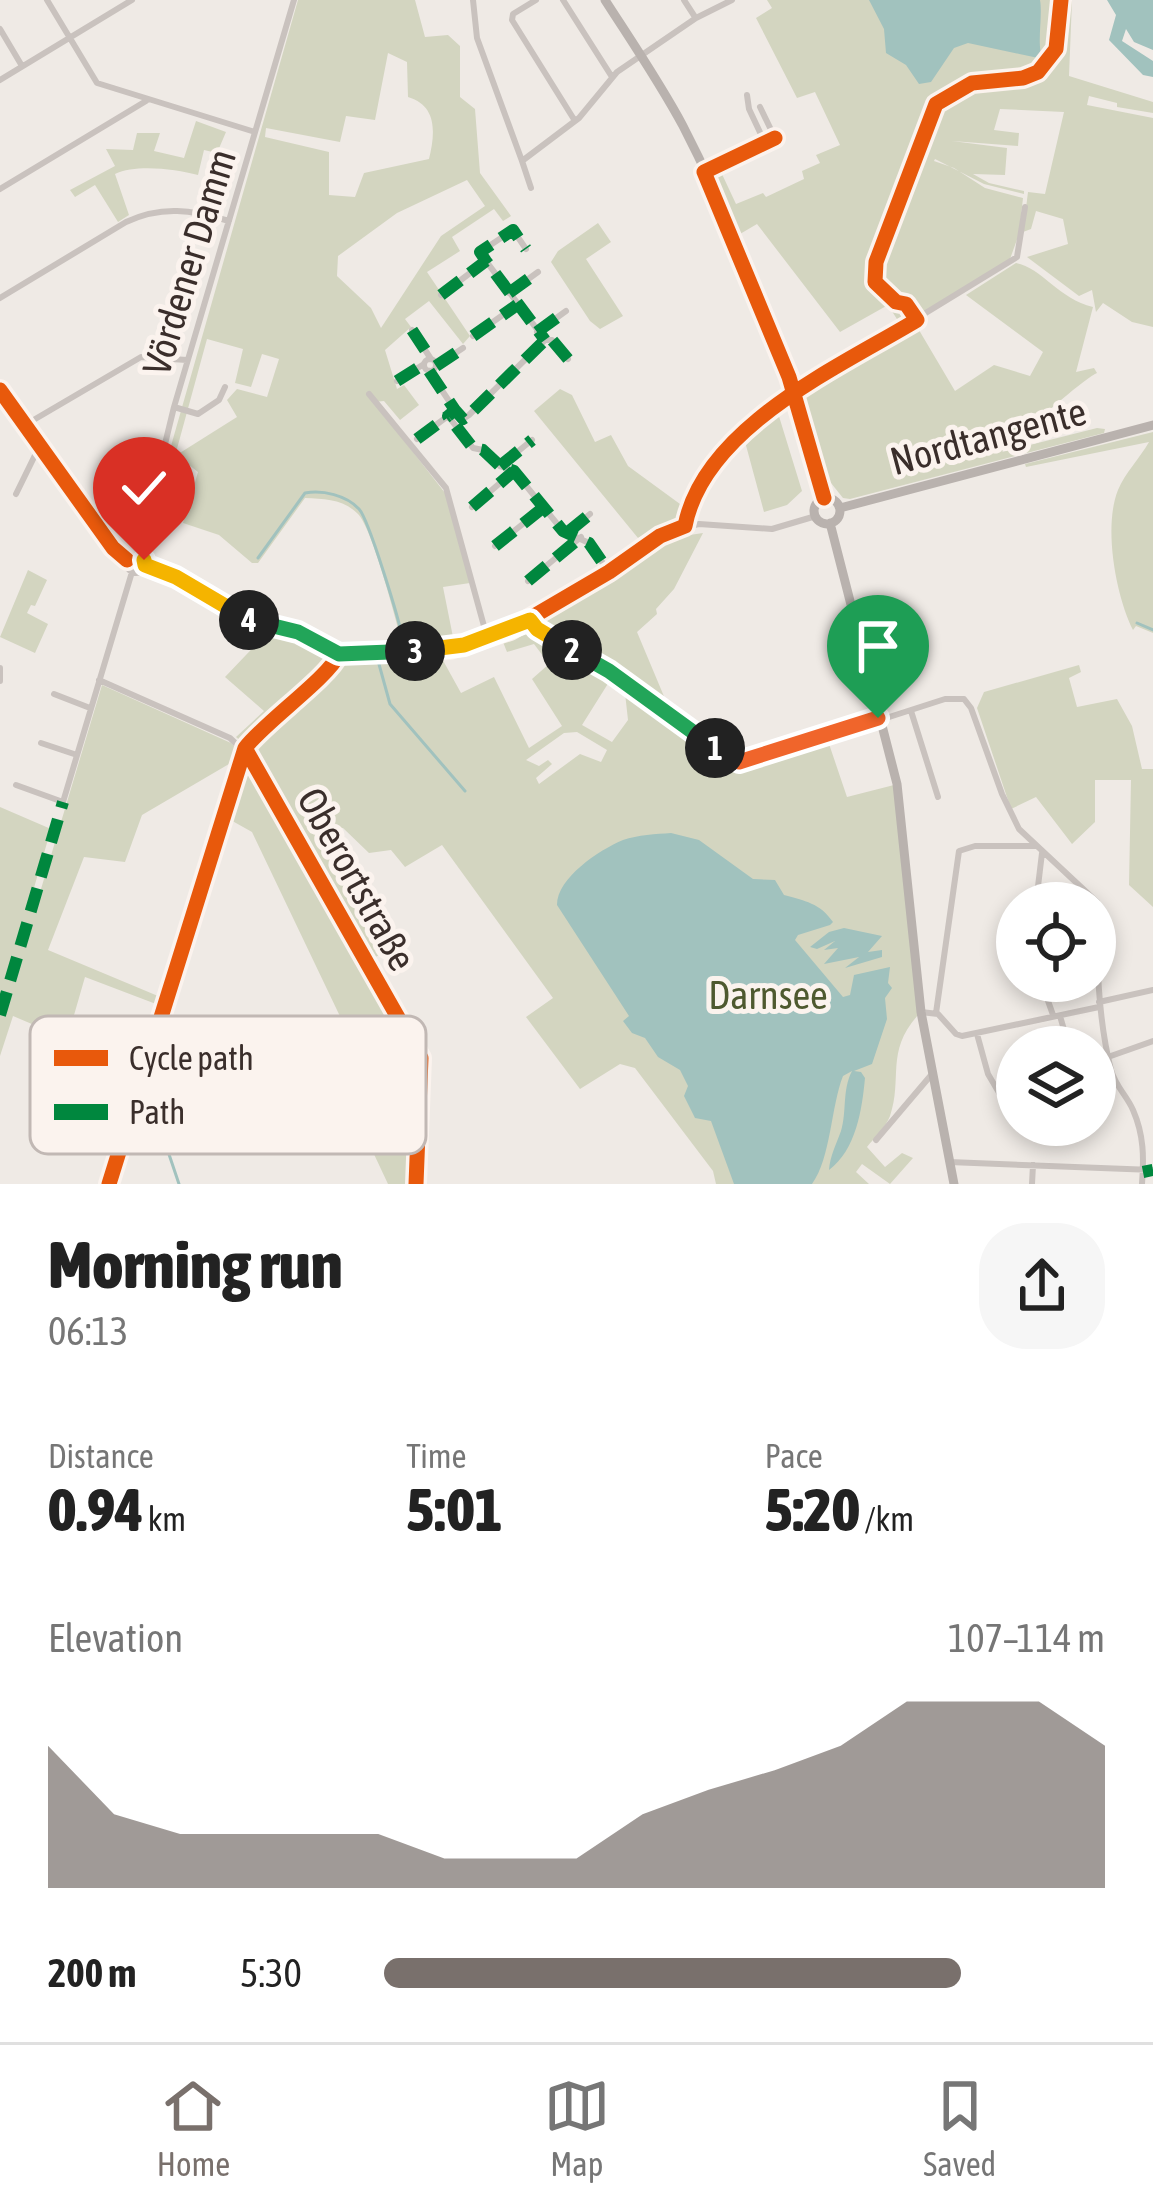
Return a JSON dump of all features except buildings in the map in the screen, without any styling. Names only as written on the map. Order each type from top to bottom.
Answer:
[{"type":"street","points":[[47,0],[97,83],[256,132]]},
{"type":"street","points":[[0,80],[132,0]]},
{"type":"street","name":"Vördener Damm","points":[[138,555],[174,407],[294,0]]},
{"type":"street","points":[[473,0],[477,38],[531,188]]},
{"type":"street","points":[[536,0],[513,14],[512,20],[575,121]]},
{"type":"street","points":[[563,0],[613,77]]},
{"type":"street","points":[[605,0],[684,129],[704,172],[794,393],[824,498]]},
{"type":"street","points":[[684,0],[696,18]]},
{"type":"street","points":[[522,161],[575,121],[613,77],[696,18],[732,0]]},
{"type":"street","points":[[0,29],[22,66]]},
{"type":"street","points":[[748,95],[749,109],[765,143]]},
{"type":"street","points":[[0,189],[146,101]]},
{"type":"street","points":[[704,172],[775,139],[760,107]]},
{"type":"street","points":[[794,393],[1017,257],[1025,207]]},
{"type":"street","points":[[0,298],[135,218],[182,209],[229,221]]},
{"type":"street","points":[[526,249],[513,230],[480,252],[545,340]]},
{"type":"street","points":[[440,295],[486,261]]},
{"type":"street","points":[[508,293],[538,272]]},
{"type":"street","points":[[473,336],[517,305]]},
{"type":"street","points":[[537,332],[566,311]]},
{"type":"street","points":[[412,330],[473,448],[514,471],[563,531],[590,543],[610,572]]},
{"type":"street","points":[[460,422],[545,340],[552,340],[568,359]]},
{"type":"street","points":[[398,381],[463,348]]},
{"type":"street","points":[[25,425],[141,357],[188,360]]},
{"type":"street","name":"Vördener Damm","points":[[174,407],[198,414],[219,400],[225,387]]},
{"type":"street","points":[[0,391],[118,554],[128,560],[131,572],[63,802],[16,785]]},
{"type":"street","points":[[369,394],[446,488],[488,637]]},
{"type":"street","points":[[417,439],[452,413]]},
{"type":"street","name":"Nordtangente","points":[[840,508],[1153,425]]},
{"type":"street","points":[[500,466],[532,440]]},
{"type":"street","points":[[16,494],[40,445]]},
{"type":"street","points":[[472,507],[514,471]]},
{"type":"street","points":[[824,498],[834,500],[840,508],[837,519],[830,523],[816,516],[815,506],[824,498]]},
{"type":"street","points":[[495,546],[544,507]]},
{"type":"street","points":[[568,532],[590,514]]},
{"type":"street","points":[[128,560],[138,555],[145,565],[176,577],[258,625],[298,632],[339,654],[433,651],[530,620],[660,536],[685,526],[772,529],[816,516]]},
{"type":"street","points":[[830,523],[882,718],[901,810],[921,1012],[954,1184]]},
{"type":"street","points":[[528,581],[581,537]]},
{"type":"street","points":[[131,572],[140,572],[145,565]]},
{"type":"street","points":[[530,620],[739,762],[945,699],[964,699],[1013,819],[1038,849],[1097,902],[1103,1026]]},
{"type":"street","points":[[161,1016],[244,748],[334,665],[339,654]]},
{"type":"street","points":[[0,668],[0,681]]},
{"type":"street","points":[[99,680],[244,748]]},
{"type":"street","points":[[54,694],[90,708]]},
{"type":"street","points":[[911,711],[938,797]]},
{"type":"street","points":[[41,743],[76,755]]},
{"type":"street","name":"Oberortstraße","points":[[244,748],[397,1016]]},
{"type":"street","points":[[1038,849],[975,846],[959,851],[936,1012],[962,1036],[1153,990]]},
{"type":"street","points":[[1037,882],[1038,849]]},
{"type":"street","points":[[1051,1002],[1061,1026]]},
{"type":"street","points":[[921,1012],[936,1012]]},
{"type":"street","points":[[976,1034],[996,1088]]},
{"type":"street","points":[[1116,1054],[1153,1041]]},
{"type":"street","points":[[876,1140],[932,1074]]},
{"type":"street","points":[[1116,1084],[1139,1127],[1142,1184]]},
{"type":"street","points":[[109,1184],[118,1154]]},
{"type":"street","name":"Oberortstraße","points":[[416,1184],[417,1154]]},
{"type":"street","points":[[950,1162],[1153,1171]]},
{"type":"street","points":[[1032,1184],[1033,1165]]},
{"type":"green space","points":[[298,0],[415,0],[425,37],[448,35],[460,46],[460,97],[475,109],[480,173],[511,216],[503,221],[494,209],[452,237],[460,251],[427,272],[470,336],[463,344],[429,301],[405,319],[411,327],[385,350],[397,389],[404,385],[419,405],[400,420],[384,401],[374,402],[445,493],[470,583],[443,587],[454,642],[379,644],[401,639],[370,536],[358,514],[346,505],[305,498],[258,563],[252,563],[219,535],[183,523],[198,472],[189,465],[176,476],[163,474]],"holes":[[[388,53],[407,62],[408,97],[429,114],[433,131],[429,159],[364,173],[355,197],[329,195],[329,152],[265,137],[266,128],[340,142],[346,116],[375,120]],[[467,180],[485,206],[441,236],[381,328],[371,308],[337,276],[338,256],[397,213]],[[207,339],[243,349],[235,383],[251,387],[262,354],[279,359],[267,397],[237,389],[227,400],[237,417],[175,456]]]},
{"type":"green space","points":[[767,0],[1072,0],[1069,76],[1153,102],[1153,113],[1089,96],[1087,105],[1153,118],[1153,327],[1132,322],[1103,303],[1096,312],[1092,290],[1079,296],[1027,257],[1068,244],[1063,219],[1036,211],[1031,229],[1023,232],[1028,192],[1045,194],[1064,112],[1000,109],[994,130],[1019,133],[1018,146],[952,141],[1007,148],[1005,175],[973,174],[1024,194],[984,184],[959,171],[985,188],[1023,198],[1010,259],[902,327],[888,305],[840,332],[757,224],[740,234],[712,177],[721,172],[736,204],[763,193],[766,197],[804,179],[802,171],[820,163],[816,155],[840,145],[815,92],[797,98],[756,18],[772,8]]},
{"type":"green space","points":[[196,121],[226,132],[217,153],[204,150],[198,175],[144,168],[115,174],[129,215],[118,222],[95,185],[75,197],[70,190],[115,166],[106,149],[133,150],[137,133],[160,133],[154,151],[184,158]]},
{"type":"green space","points":[[598,223],[611,242],[586,259],[623,316],[600,329],[551,262],[558,251]]},
{"type":"green space","points":[[1016,263],[1093,307],[1076,372],[1094,368],[1097,373],[1002,452],[1097,428],[1105,429],[1104,433],[843,498],[827,478],[802,395],[916,325],[955,391],[994,365],[1030,376],[1043,352],[966,295]]},
{"type":"green space","points":[[560,389],[572,395],[595,442],[611,435],[628,466],[680,504],[678,517],[638,538],[534,411]]},
{"type":"green space","points":[[778,413],[802,491],[787,505],[764,512],[744,438]]},
{"type":"green space","points":[[1153,432],[1153,633],[1136,626],[1133,630],[1121,599],[1112,542],[1118,490],[1149,442],[1025,464]]},
{"type":"green space","points":[[703,533],[674,589],[637,632],[676,725],[737,765],[827,738],[847,797],[894,785],[918,1015],[898,1053],[890,1116],[867,1147],[885,1167],[902,1153],[913,1158],[890,1184],[862,1164],[856,1172],[869,1184],[716,1184],[713,1171],[635,1068],[620,1064],[580,1089],[526,1017],[553,998],[442,845],[405,867],[391,850],[369,853],[343,828],[324,828],[337,881],[364,896],[392,949],[367,961],[398,1016],[340,1016],[252,832],[227,818],[250,746],[346,660],[440,655],[461,693],[494,677],[529,748],[562,726],[532,679],[549,664],[534,644],[507,652],[501,637],[620,573],[663,539]],"holes":[[[609,682],[625,693],[628,720],[612,742],[582,725]],[[577,732],[607,750],[601,762],[580,754],[539,784],[536,778],[552,764],[548,760],[539,766],[526,760],[564,733]]]},
{"type":"green space","points":[[28,570],[47,580],[27,613],[48,624],[35,653],[0,637]]},
{"type":"green space","points":[[267,633],[312,645],[330,664],[241,741],[236,737],[264,711],[225,677]]},
{"type":"green space","points":[[1079,665],[1081,672],[1069,678],[1077,707],[1117,699],[1132,726],[1142,769],[1153,769],[1153,907],[1129,885],[1131,780],[1095,780],[1095,822],[1072,844],[1036,797],[1011,809],[977,708],[984,692]]},
{"type":"green space","points":[[102,685],[231,743],[239,751],[157,1016],[152,1016],[156,1004],[85,977],[74,1016],[30,1016],[30,1023],[13,1016],[0,1056],[0,807],[51,829],[29,905],[35,909]],"holes":[[[229,764],[158,996],[48,950],[84,857],[125,862],[142,815]]]},
{"type":"green space","points":[[374,1154],[419,1154],[419,1184],[388,1184]]},
{"type":"water","points":[[869,0],[1040,0],[1043,59],[968,43],[954,48],[931,82],[919,84],[906,65],[886,53],[884,29]]},
{"type":"water","points":[[1107,0],[1153,0],[1153,50],[1134,42],[1126,29],[1122,41],[1153,61],[1153,77],[1143,75],[1109,40],[1116,15]]},
{"type":"water","name":"Darnsee","points":[[671,833],[699,840],[753,879],[775,880],[784,895],[823,911],[833,922],[795,940],[843,997],[850,995],[854,975],[890,967],[887,1019],[872,1064],[854,1071],[865,1078],[856,1128],[846,1152],[829,1170],[852,1071],[843,1076],[823,1160],[812,1184],[734,1184],[711,1121],[695,1118],[684,1096],[688,1086],[680,1070],[658,1057],[645,1038],[632,1033],[623,1021],[629,1016],[557,905],[572,875],[603,851],[629,838]]},
{"type":"water","points":[[844,928],[882,936],[868,952],[882,950],[882,957],[845,968],[859,957],[824,964],[838,948],[824,950],[835,941],[810,947],[829,932]]},
{"type":"waterway","points":[[258,558],[305,493],[334,495],[354,504],[377,551],[403,641],[379,644]]},
{"type":"waterway","points":[[1137,623],[1153,630]]},
{"type":"waterway","points":[[377,657],[390,704],[465,791]]},
{"type":"waterway","points":[[169,1154],[179,1184]]},
{"type":"marked path","points":[[486,261],[480,252],[513,230],[526,249]]},
{"type":"marked path","points":[[441,295],[486,261],[545,340]]},
{"type":"marked path","points":[[509,293],[538,272]]},
{"type":"marked path","points":[[473,336],[517,305]]},
{"type":"marked path","points":[[537,332],[566,311]]},
{"type":"marked path","points":[[412,330],[431,359]]},
{"type":"marked path","points":[[568,359],[552,340],[545,340],[469,415],[463,419],[455,410],[448,416],[473,448],[514,471],[563,531],[589,543],[609,572]]},
{"type":"marked path","points":[[436,366],[463,348]]},
{"type":"marked path","points":[[397,381],[424,364]]},
{"type":"marked path","points":[[429,371],[455,410]]},
{"type":"marked path","points":[[417,439],[448,416]]},
{"type":"marked path","points":[[500,466],[532,440]]},
{"type":"marked path","points":[[472,507],[514,471]]},
{"type":"marked path","points":[[495,546],[544,507]]},
{"type":"marked path","points":[[568,532],[590,514]]},
{"type":"marked path","points":[[528,581],[581,537]]},
{"type":"marked path","points":[[0,1015],[63,802]]},
{"type":"marked path","points":[[1143,1172],[1153,1170]]},
{"type":"cycle path","points":[[161,1016],[245,748],[339,654],[450,649],[510,630],[660,536],[685,526],[697,491],[718,459],[746,430],[814,380],[917,320],[906,304],[896,302],[875,282],[876,262],[936,104],[972,83],[1038,72],[1056,49],[1061,0]]},
{"type":"cycle path","points":[[775,138],[704,172],[789,377],[824,498]]},
{"type":"cycle path","points":[[0,390],[113,548],[127,560]]},
{"type":"cycle path","points":[[245,748],[397,1016]]},
{"type":"cycle path","points":[[109,1184],[118,1154]]},
{"type":"cycle path","points":[[416,1184],[417,1154]]},
{"type":"route","points":[[144,560],[145,565],[176,577],[258,625],[298,632],[347,656],[450,649],[530,620],[739,762],[878,718]]}]
